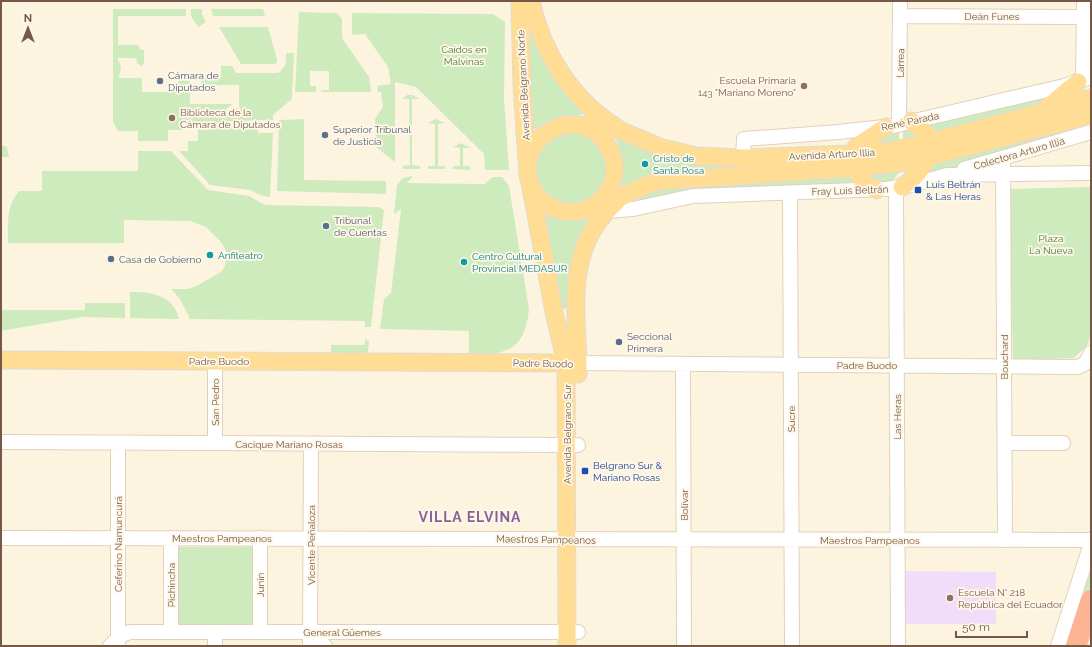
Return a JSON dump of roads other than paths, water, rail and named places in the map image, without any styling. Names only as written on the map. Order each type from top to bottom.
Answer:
[{"type":"highway","points":[[1082,641],[1091,600]]},
{"type":"main road","name":"Avenida Belgrano Norte","points":[[520,1],[522,86],[528,173]]},
{"type":"main road","name":"Avenida Belgrano Norte","points":[[531,1],[540,32],[555,64],[565,80],[588,106],[605,120],[623,131]]},
{"type":"main road","points":[[1038,114],[1055,103],[1084,80]]},
{"type":"main road","name":"Avenida Arturo Illia","points":[[572,125],[585,127],[598,134],[611,151],[615,172],[616,192],[606,208],[562,211],[549,205],[538,196],[528,173],[530,156],[540,138],[551,130],[572,125],[599,125],[623,131],[653,145],[679,153],[697,156],[853,161],[888,164],[1091,98]]},
{"type":"main road","name":"Avenida Belgrano Norte","points":[[588,106],[611,151]]},
{"type":"main road","name":"Avenida Arturo Illia","points":[[929,150],[1091,115]]},
{"type":"main road","points":[[876,190],[864,183],[853,161],[859,145],[899,124],[926,133],[929,150],[912,178],[899,187]]},
{"type":"main road","name":"Avenida Arturo Illia","points":[[584,210],[616,192],[671,179],[853,161]]},
{"type":"main road","name":"Avenida Belgrano Sur","points":[[528,173],[554,312],[572,363]]},
{"type":"main road","name":"Avenida Belgrano Sur","points":[[573,639],[572,363],[575,289],[583,252],[606,208]]},
{"type":"main road","name":"Padre Buodo","points":[[1,360],[572,363]]},
{"type":"street","name":"Larrea","points":[[899,124],[900,1]]},
{"type":"street","points":[[1084,1],[1084,80]]},
{"type":"street","name":"Deán Funes","points":[[900,16],[1084,17]]},
{"type":"street","name":"René Parada","points":[[743,158],[744,139],[899,124],[1084,80]]},
{"type":"street","name":"Colectora Arturo Illia","points":[[947,175],[1091,132]]},
{"type":"street","name":"Bouchard","points":[[1003,158],[1005,540]]},
{"type":"street","name":"Fray Luis Beltrán","points":[[606,208],[633,209],[694,196],[876,190],[899,187],[947,175],[1091,173]]},
{"type":"street","name":"Las Heras","points":[[898,646],[897,365],[899,187]]},
{"type":"street","name":"Sucre","points":[[790,192],[792,646]]},
{"type":"street","name":"Padre Buodo","points":[[572,363],[1078,367],[1088,359]]},
{"type":"street","name":"San Pedro","points":[[215,361],[215,443]]},
{"type":"street","name":"Bolívar","points":[[683,364],[684,646]]},
{"type":"street","name":"Cacique Mariano Rosas","points":[[1,442],[572,445]]},
{"type":"street","points":[[1005,443],[1063,442]]},
{"type":"street","name":"Ceferino Namuncurá","points":[[115,643],[118,538],[118,443]]},
{"type":"street","name":"Vicente Peñaloza","points":[[310,639],[311,444]]},
{"type":"street","name":"Maestros Pampeanos","points":[[1,538],[1091,540]]},
{"type":"street","name":"Pichincha","points":[[171,538],[171,632]]},
{"type":"street","name":"Junín","points":[[260,538],[260,632]]},
{"type":"street","points":[[1058,646],[1091,544]]},
{"type":"street","name":"General Güemes","points":[[115,643],[130,632],[171,632],[215,639],[260,632],[310,639],[573,639]]},
{"type":"street","points":[[310,639],[325,646]]},
{"type":"place","name":"Cámara de Diputados","points":[[160,81]]},
{"type":"place","name":"Escuela Primaria 143 \"Mariano Moreno\"","points":[[804,86]]},
{"type":"place","name":"Biblioteca de la Cámara de Diputados","points":[[172,118]]},
{"type":"place","name":"Superior Tribunal de Justicia","points":[[325,135]]},
{"type":"place","name":"Cristo de Santa Rosa","points":[[645,164]]},
{"type":"place","name":"Luis Beltrán & Las Heras","points":[[918,190]]},
{"type":"place","name":"Tribunal de Cuentas","points":[[326,226]]},
{"type":"place","name":"Anfiteatro","points":[[210,255]]},
{"type":"place","name":"Casa de Gobierno","points":[[111,259]]},
{"type":"place","name":"Centro Cultural Provincial MEDASUR","points":[[464,262]]},
{"type":"place","name":"Seccional Primera","points":[[619,342]]},
{"type":"place","name":"Belgrano Sur & Mariano Rosas","points":[[585,471]]},
{"type":"place","name":"Escuela N° 218 República del Ecuador","points":[[950,598]]},
{"type":"district","name":"VILLA ELVINA","points":[[470,517]]},
{"type":"park label","name":"Caídos en Malvinas","points":[[464,54]]},
{"type":"park label","name":"Plaza La Nueva","points":[[1051,244]]}]
